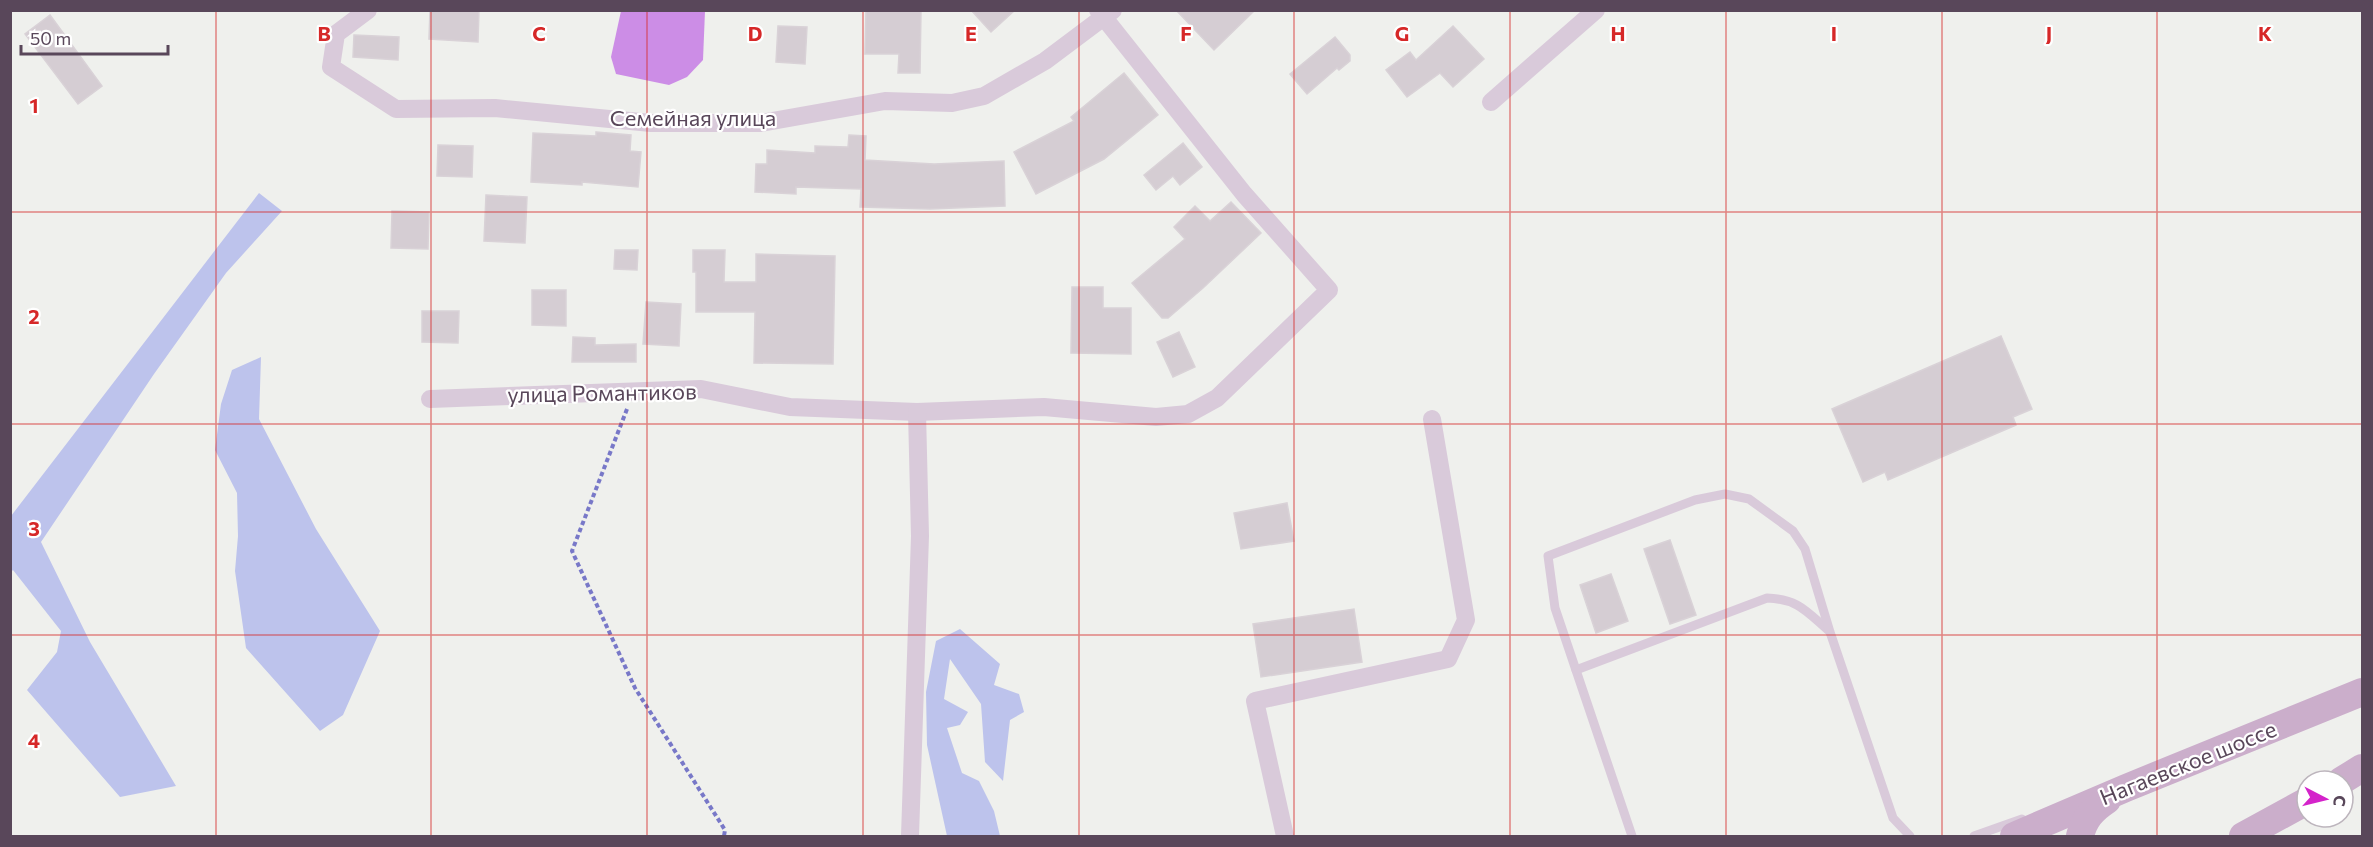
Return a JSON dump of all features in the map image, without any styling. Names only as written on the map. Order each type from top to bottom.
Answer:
[{"type":"main road","name":"Нагаевское шоссе","points":[[2014,837],[2075,824],[2126,788],[2362,692]]},
{"type":"main road","points":[[2243,837],[2295,808]]},
{"type":"street","name":"Семейная улица","points":[[368,10],[336,34],[332,67],[396,109],[495,108],[651,123],[761,123],[885,101],[952,103],[984,96],[1045,61],[1105,13]]},
{"type":"street","points":[[1491,102],[1596,10]]},
{"type":"street","name":"улица Романтиков","points":[[430,399],[701,389],[790,407],[917,412],[1044,407],[1156,417],[1188,414],[1217,398],[1329,290],[1244,194],[1105,13]]},
{"type":"street","points":[[910,837],[920,536],[917,412]]},
{"type":"street","points":[[1285,837],[1255,701],[1448,659],[1466,620],[1432,419]]},
{"type":"lane","points":[[1632,837],[1555,608],[1548,556],[1695,500],[1725,494],[1749,500],[1793,531],[1805,549],[1830,632],[1893,818],[1910,837]]},
{"type":"lane","points":[[1576,670],[1767,598],[1779,598],[1799,604],[1830,632]]},
{"type":"lane","points":[[1974,837],[2016,820],[2075,824]]},
{"type":"path","points":[[633,391],[613,449],[572,551],[635,688],[724,830],[724,837]]},
{"type":"shaded area","points":[[621,11],[705,11],[703,60],[687,77],[669,85],[616,74],[611,57]]},
{"type":"shaded area","points":[[259,193],[282,211],[226,273],[154,374],[41,542],[90,642],[176,786],[120,797],[27,690],[57,652],[61,631],[13,570],[11,572],[11,516]]},
{"type":"shaded area","points":[[261,357],[259,419],[316,529],[380,631],[343,715],[320,731],[246,648],[235,571],[238,536],[237,493],[215,450],[221,404],[232,370]]},
{"type":"shaded area","points":[[960,629],[1000,664],[994,685],[1019,694],[1024,712],[1010,720],[1003,781],[985,762],[981,704],[950,659],[944,699],[968,712],[960,725],[947,728],[962,773],[979,781],[994,811],[1000,836],[947,836],[927,745],[926,692],[936,641]]},
{"type":"building","points":[[430,10],[479,10],[478,42],[429,39]]},
{"type":"building","points":[[866,10],[921,10],[920,73],[898,73],[899,54],[865,54]]},
{"type":"building","points":[[971,10],[1015,10],[991,32]]},
{"type":"building","points":[[1176,10],[1255,10],[1214,50]]},
{"type":"building","points":[[50,15],[102,86],[78,104],[25,34]]},
{"type":"building","points":[[778,26],[807,27],[805,64],[776,62]]},
{"type":"building","points":[[1453,26],[1484,59],[1453,87],[1440,73],[1407,97],[1386,70],[1410,52],[1416,60]]},
{"type":"building","points":[[354,35],[399,37],[398,60],[353,57]]},
{"type":"building","points":[[1335,37],[1350,55],[1350,61],[1339,70],[1337,68],[1307,94],[1290,74]]},
{"type":"building","points":[[1124,73],[1158,115],[1104,159],[1036,194],[1014,152],[1074,121],[1071,117]]},
{"type":"building","points":[[596,132],[631,135],[630,151],[641,152],[638,187],[582,182],[582,185],[531,182],[533,133],[596,136]]},
{"type":"building","points":[[849,135],[866,136],[865,160],[934,164],[1004,161],[1005,206],[930,209],[860,207],[861,189],[796,187],[796,194],[755,192],[756,164],[767,164],[767,150],[815,153],[815,146],[848,147]]},
{"type":"building","points":[[1183,143],[1202,167],[1180,185],[1173,176],[1156,190],[1144,175]]},
{"type":"building","points":[[438,145],[473,146],[472,177],[437,176]]},
{"type":"building","points":[[486,195],[527,197],[525,243],[484,241]]},
{"type":"building","points":[[1231,202],[1261,233],[1203,288],[1168,318],[1162,318],[1132,283],[1185,239],[1174,227],[1195,206],[1210,221]]},
{"type":"building","points":[[392,211],[429,212],[428,249],[391,248]]},
{"type":"building","points":[[615,250],[638,250],[637,270],[614,269]]},
{"type":"building","points":[[693,250],[725,250],[724,282],[756,282],[756,254],[835,256],[833,364],[754,363],[755,312],[696,312],[696,272],[693,272]]},
{"type":"building","points":[[1072,287],[1103,287],[1103,308],[1131,308],[1131,354],[1071,353]]},
{"type":"building","points":[[532,290],[566,290],[566,326],[532,325]]},
{"type":"building","points":[[646,302],[681,304],[679,346],[643,344]]},
{"type":"building","points":[[422,311],[459,311],[458,343],[422,342]]},
{"type":"building","points":[[1179,332],[1195,367],[1173,377],[1157,342]]},
{"type":"building","points":[[2001,336],[2032,409],[2013,417],[2016,425],[1888,480],[1885,472],[1863,482],[1832,409]]},
{"type":"building","points":[[573,337],[595,338],[595,345],[636,344],[636,362],[572,362]]},
{"type":"building","points":[[1287,503],[1294,541],[1241,549],[1234,513]]},
{"type":"building","points":[[1670,540],[1696,615],[1670,624],[1644,549]]},
{"type":"building","points":[[1611,574],[1628,621],[1596,633],[1580,585]]},
{"type":"building","points":[[1354,609],[1362,662],[1261,677],[1253,624]]}]
